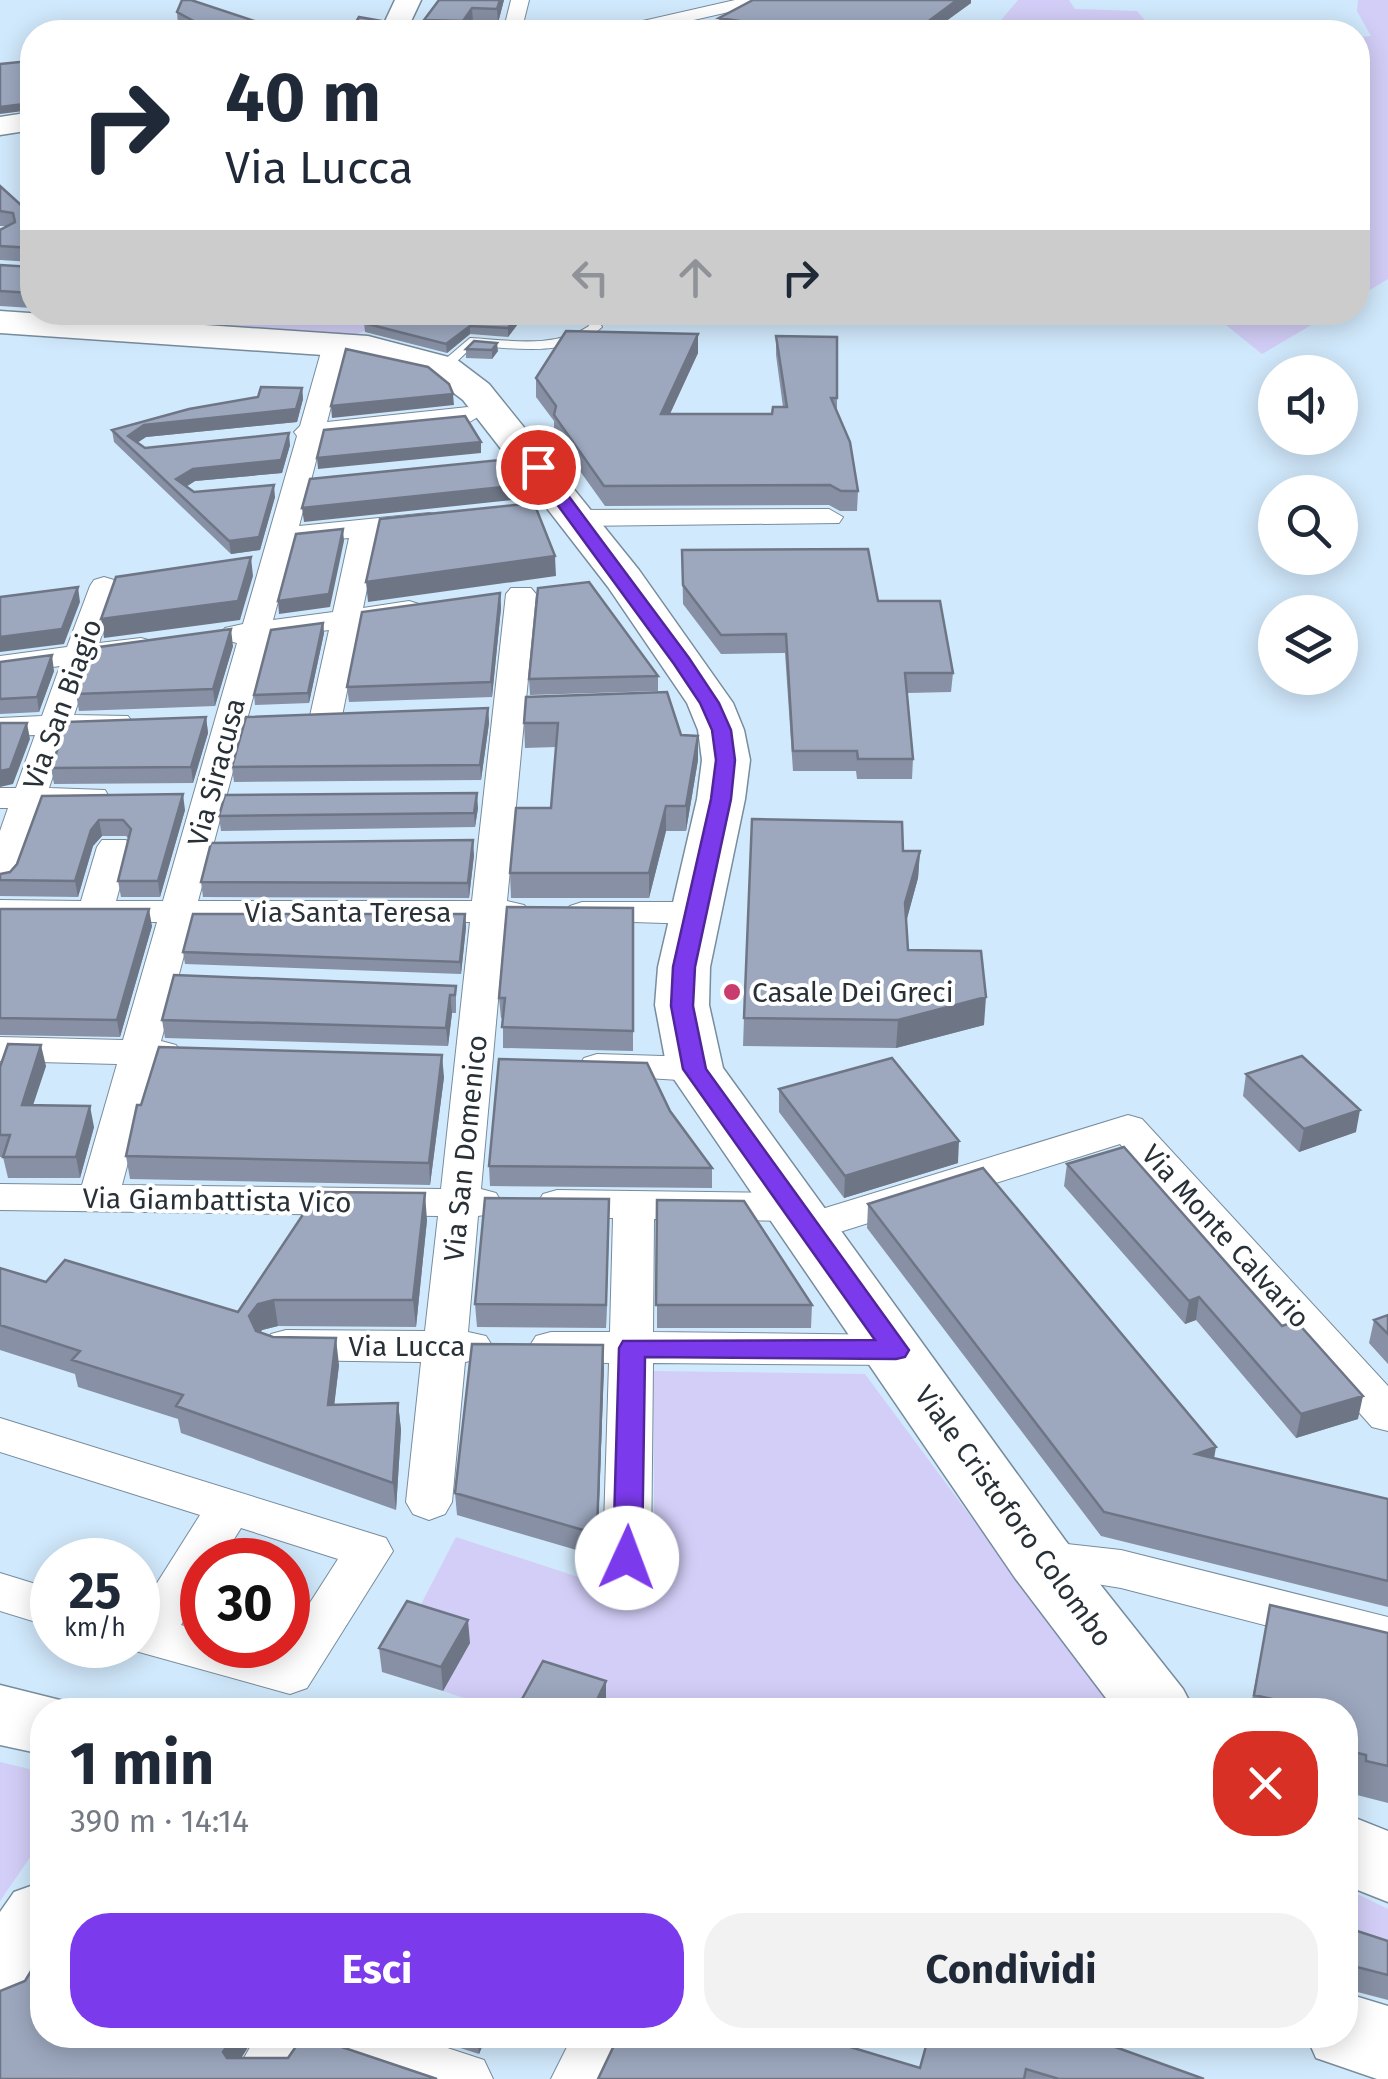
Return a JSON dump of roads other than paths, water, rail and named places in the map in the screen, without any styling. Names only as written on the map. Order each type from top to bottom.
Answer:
[{"type":"street","points":[[671,20],[758,0]]},
{"type":"street","name":"Viale Cristoforo Colombo","points":[[95,325],[335,345],[398,353],[443,367],[476,392],[576,518],[605,582],[710,703],[721,730],[726,760],[721,799],[684,967],[682,1006],[695,1069],[1040,1559],[1148,1698]]},
{"type":"street","name":"Via Siracusa","points":[[98,1198],[335,345]]},
{"type":"street","points":[[275,436],[468,415]]},
{"type":"street","points":[[263,486],[334,479]]},
{"type":"street","points":[[576,518],[829,517]]},
{"type":"street","points":[[238,566],[279,548],[365,528],[459,518]]},
{"type":"street","points":[[326,716],[365,528]]},
{"type":"street","name":"Via San Biagio","points":[[1,872],[14,798],[54,725],[80,654],[114,584],[70,591]]},
{"type":"street","points":[[482,600],[554,590]]},
{"type":"street","name":"Via San Domenico","points":[[429,1502],[460,1203],[492,1063],[462,990],[489,912],[521,594]]},
{"type":"street","points":[[216,637],[443,605]]},
{"type":"street","points":[[0,664],[177,642]]},
{"type":"street","points":[[473,710],[548,708]]},
{"type":"street","points":[[192,720],[362,714]]},
{"type":"street","points":[[0,726],[152,722]]},
{"type":"street","points":[[462,794],[501,794]]},
{"type":"street","points":[[173,797],[248,796]]},
{"type":"street","points":[[14,798],[119,797]]},
{"type":"street","points":[[458,841],[496,841]]},
{"type":"street","points":[[196,845],[233,845]]},
{"type":"street","points":[[96,911],[114,846]]},
{"type":"street","name":"Via Santa Teresa","points":[[0,911],[696,913]]},
{"type":"street","points":[[159,978],[197,979]]},
{"type":"street","points":[[0,1049],[198,1054]]},
{"type":"street","points":[[434,1062],[492,1063]]},
{"type":"street","points":[[566,1066],[695,1069]]},
{"type":"street","name":"Via Monte Calvario","points":[[801,1217],[1128,1128],[1388,1415]]},
{"type":"street","name":"Via Giambattista Vico","points":[[0,1197],[634,1206],[801,1217]]},
{"type":"street","points":[[627,1558],[634,1206]]},
{"type":"street","name":"Via Lucca","points":[[278,1345],[896,1350]]},
{"type":"street","points":[[0,1435],[370,1551],[290,1674],[160,1640]]},
{"type":"street","points":[[160,1610],[228,1508]]},
{"type":"street","points":[[1040,1559],[1121,1569],[1388,1637]]},
{"type":"street","points":[[0,1592],[30,1601]]},
{"type":"street","points":[[0,1715],[30,1721]]},
{"type":"street","points":[[1358,1854],[1388,1868]]},
{"type":"street","points":[[1358,2035],[1388,2044]]},
{"type":"street","points":[[261,2079],[280,2048]]},
{"type":"street","points":[[364,2048],[464,2079]]},
{"type":"street","points":[[580,2079],[596,2048]]},
{"type":"lane","points":[[443,367],[470,342],[549,343],[580,337],[595,325]]},
{"type":"place","name":"Casale Dei Greci","points":[[732,992]]}]
